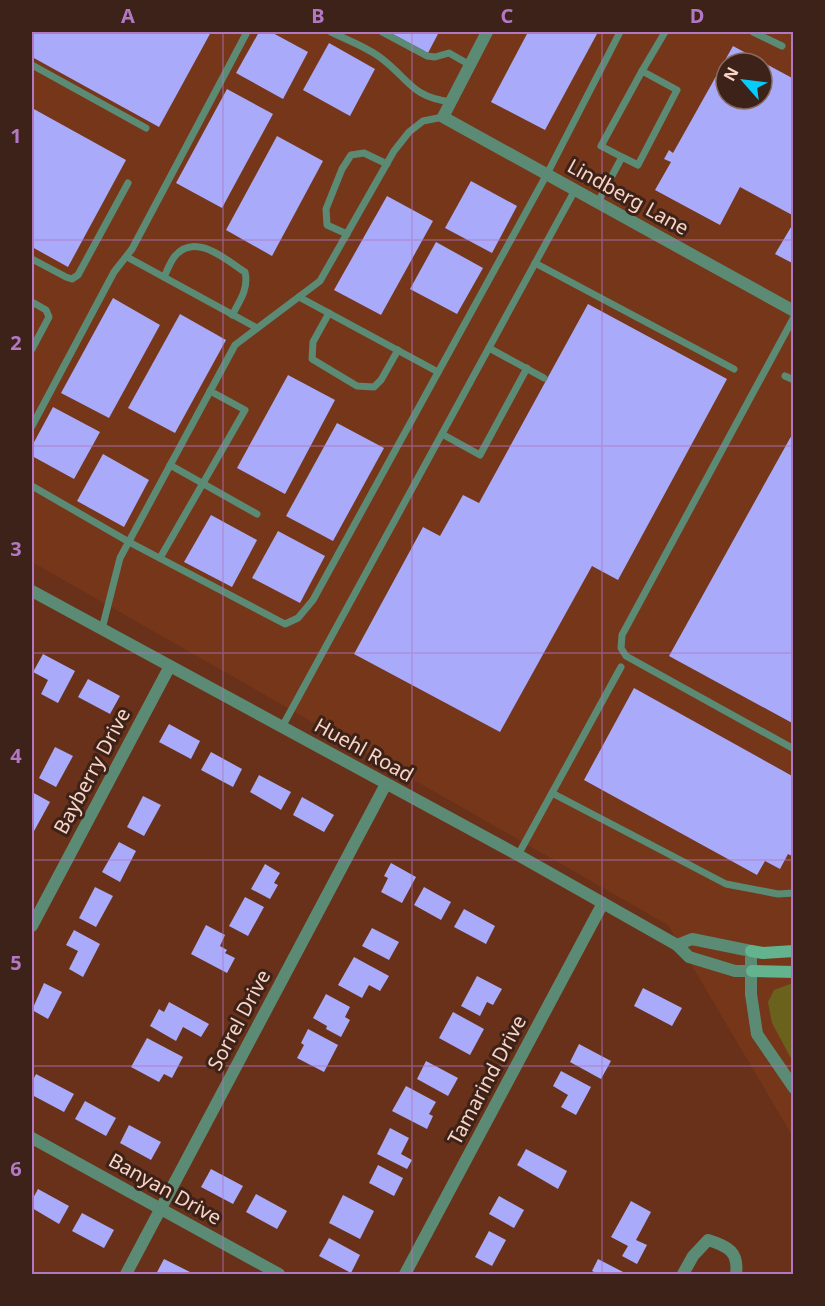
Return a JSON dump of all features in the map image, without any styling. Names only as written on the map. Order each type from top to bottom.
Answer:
[{"type":"street","points":[[443,117],[487,32]]},
{"type":"street","name":"Lindberg Lane","points":[[443,117],[794,311]]},
{"type":"street","name":"Huehl Road","points":[[32,591],[518,855],[677,945],[689,957],[735,970],[752,971]]},
{"type":"street","name":"Bayberry Drive","points":[[32,926],[170,666]]},
{"type":"street","name":"Sorrel Drive","points":[[126,1275],[386,784]]},
{"type":"street","name":"Tamarind Drive","points":[[405,1275],[603,903]]},
{"type":"street","points":[[677,945],[692,939],[763,953],[794,951]]},
{"type":"street","points":[[751,951],[751,994],[758,1034],[794,1088]]},
{"type":"street","points":[[752,971],[794,972]]},
{"type":"street","name":"Banyan Drive","points":[[32,1138],[279,1275]]},
{"type":"street","points":[[682,1275],[693,1256],[708,1240],[727,1246],[737,1262],[736,1275]]},
{"type":"lane","points":[[32,426],[114,272],[127,257],[247,32]]},
{"type":"lane","points":[[331,32],[380,58],[421,94],[433,100],[451,102]]},
{"type":"lane","points":[[382,32],[427,56],[435,57],[449,53],[470,65]]},
{"type":"lane","points":[[32,486],[129,542],[285,624],[298,618],[314,600],[546,174],[620,32]]},
{"type":"lane","points":[[642,71],[677,90],[638,165],[601,146],[642,71],[665,32]]},
{"type":"lane","points":[[753,32],[782,46]]},
{"type":"lane","points":[[32,65],[146,128]]},
{"type":"lane","points":[[102,629],[120,558],[235,345],[320,281],[387,164],[409,132],[423,121],[443,117]]},
{"type":"lane","points":[[347,234],[327,225],[326,209],[342,169],[351,155],[364,153],[387,164]]},
{"type":"lane","points":[[597,202],[622,157]]},
{"type":"lane","points":[[32,259],[66,277],[72,279],[78,275],[128,183]]},
{"type":"lane","points":[[282,727],[575,190]]},
{"type":"lane","points":[[164,277],[173,257],[183,248],[192,245],[208,250],[245,272],[247,281],[244,294],[232,315]]},
{"type":"lane","points":[[127,257],[257,328]]},
{"type":"lane","points":[[535,263],[734,369]]},
{"type":"lane","points":[[299,297],[438,372]]},
{"type":"lane","points":[[32,302],[46,310],[49,317],[32,349]]},
{"type":"lane","points":[[329,313],[313,342],[312,359],[357,386],[374,387],[381,380],[398,350]]},
{"type":"lane","points":[[794,316],[622,635],[621,648],[626,656],[794,749]]},
{"type":"lane","points":[[489,348],[544,378]]},
{"type":"lane","points":[[442,434],[480,454],[527,368]]},
{"type":"lane","points":[[785,376],[794,380]]},
{"type":"lane","points":[[160,558],[245,410],[210,391]]},
{"type":"lane","points":[[170,465],[257,514]]},
{"type":"lane","points":[[518,855],[621,667]]},
{"type":"lane","points":[[552,793],[726,884],[778,894],[794,893]]},
{"type":"shaded area","points":[[32,32],[793,32],[793,1137],[668,925],[32,562]]},
{"type":"shaded area","points":[[794,983],[793,1062],[772,1023],[768,1002],[774,990]]},
{"type":"building","points":[[32,32],[211,32],[159,127],[32,57]]},
{"type":"building","points":[[259,32],[271,32],[308,52],[283,99],[236,73]]},
{"type":"building","points":[[389,32],[439,32],[428,53]]},
{"type":"building","points":[[528,32],[598,32],[545,130],[491,102]]},
{"type":"building","points":[[329,43],[375,69],[350,116],[303,90]]},
{"type":"building","points":[[733,46],[742,51],[730,51]]},
{"type":"building","points":[[774,68],[794,79],[794,216],[740,187],[720,225],[655,190],[671,162],[664,159],[669,150],[673,153],[714,80],[714,111],[774,111]]},
{"type":"building","points":[[227,89],[273,114],[222,208],[176,183]]},
{"type":"building","points":[[32,108],[126,160],[68,267],[32,247]]},
{"type":"building","points":[[277,136],[323,161],[272,256],[226,230]]},
{"type":"building","points":[[471,181],[517,206],[492,253],[445,228]]},
{"type":"building","points":[[387,196],[433,221],[381,315],[334,290]]},
{"type":"building","points":[[794,222],[794,264],[775,254]]},
{"type":"building","points":[[436,242],[483,268],[457,314],[410,289]]},
{"type":"building","points":[[113,298],[160,325],[109,418],[61,393]]},
{"type":"building","points":[[588,304],[727,379],[618,580],[592,566],[500,732],[354,654],[423,527],[440,536],[463,495],[479,503]]},
{"type":"building","points":[[180,314],[226,340],[175,433],[128,408]]},
{"type":"building","points":[[288,375],[335,400],[285,494],[237,468]]},
{"type":"building","points":[[53,407],[100,432],[74,479],[32,456],[32,446]]},
{"type":"building","points":[[337,423],[384,448],[333,541],[286,516]]},
{"type":"building","points":[[794,431],[794,724],[669,656]]},
{"type":"building","points":[[103,454],[149,480],[124,527],[77,501]]},
{"type":"building","points":[[211,515],[257,540],[232,587],[184,562]]},
{"type":"building","points":[[278,531],[325,556],[300,603],[252,578]]},
{"type":"building","points":[[43,654],[75,671],[58,703],[41,694],[48,680],[33,672]]},
{"type":"building","points":[[88,679],[120,696],[110,714],[78,697]]},
{"type":"building","points":[[634,688],[794,777],[794,857],[788,854],[780,869],[765,861],[757,875],[584,780]]},
{"type":"building","points":[[169,724],[200,741],[191,759],[159,742]]},
{"type":"building","points":[[55,747],[73,756],[56,787],[39,778]]},
{"type":"building","points":[[211,752],[242,769],[233,787],[201,770]]},
{"type":"building","points":[[259,775],[291,792],[281,810],[250,792]]},
{"type":"building","points":[[32,792],[50,802],[33,833],[32,832]]},
{"type":"building","points":[[143,796],[161,805],[144,836],[127,827]]},
{"type":"building","points":[[302,797],[334,815],[324,832],[293,815]]},
{"type":"building","points":[[119,842],[136,851],[120,882],[102,872]]},
{"type":"building","points":[[391,863],[416,877],[402,903],[381,892],[388,878],[384,876]]},
{"type":"building","points":[[265,864],[280,873],[274,883],[278,885],[270,899],[251,889]]},
{"type":"building","points":[[95,887],[113,896],[96,927],[79,918]]},
{"type":"building","points":[[424,887],[451,902],[441,920],[414,905]]},
{"type":"building","points":[[245,897],[264,907],[248,936],[229,926]]},
{"type":"building","points":[[464,909],[495,926],[486,944],[454,927]]},
{"type":"building","points":[[206,925],[225,935],[220,946],[227,950],[225,953],[235,958],[227,973],[191,954]]},
{"type":"building","points":[[372,928],[399,942],[389,960],[362,946]]},
{"type":"building","points":[[74,930],[100,944],[83,977],[69,969],[78,951],[66,945]]},
{"type":"building","points":[[354,957],[389,976],[380,991],[369,985],[362,998],[338,985]]},
{"type":"building","points":[[477,976],[502,989],[493,1005],[487,1002],[480,1016],[461,1006]]},
{"type":"building","points":[[44,983],[62,992],[48,1019],[32,1010]]},
{"type":"building","points":[[643,988],[682,1008],[672,1026],[634,1006]]},
{"type":"building","points":[[326,994],[350,1007],[345,1017],[350,1020],[341,1037],[326,1029],[327,1026],[313,1018]]},
{"type":"building","points":[[169,1002],[209,1024],[201,1037],[183,1027],[176,1041],[150,1026],[159,1009],[164,1012]]},
{"type":"building","points":[[453,1012],[484,1029],[470,1055],[439,1038]]},
{"type":"building","points":[[308,1029],[338,1045],[324,1072],[297,1058],[304,1045],[301,1043]]},
{"type":"building","points":[[147,1038],[183,1057],[172,1078],[164,1074],[159,1082],[131,1067]]},
{"type":"building","points":[[579,1044],[611,1061],[601,1079],[570,1062]]},
{"type":"building","points":[[426,1061],[458,1078],[448,1096],[417,1079]]},
{"type":"building","points":[[561,1071],[591,1087],[576,1115],[561,1107],[568,1095],[553,1086]]},
{"type":"building","points":[[36,1074],[74,1094],[64,1112],[32,1095],[32,1082]]},
{"type":"building","points":[[406,1086],[436,1102],[429,1114],[433,1116],[427,1129],[392,1111]]},
{"type":"building","points":[[85,1101],[116,1118],[106,1136],[75,1119]]},
{"type":"building","points":[[129,1125],[161,1142],[151,1160],[120,1143]]},
{"type":"building","points":[[390,1128],[409,1138],[401,1154],[412,1160],[407,1169],[377,1154]]},
{"type":"building","points":[[526,1149],[567,1171],[558,1189],[517,1165]]},
{"type":"building","points":[[378,1165],[403,1178],[394,1196],[369,1183]]},
{"type":"building","points":[[211,1169],[243,1186],[233,1204],[201,1187]]},
{"type":"building","points":[[38,1189],[69,1206],[59,1224],[32,1208],[32,1200]]},
{"type":"building","points":[[256,1194],[287,1211],[277,1229],[246,1212]]},
{"type":"building","points":[[343,1195],[374,1211],[360,1239],[329,1223]]},
{"type":"building","points":[[499,1196],[524,1210],[514,1228],[489,1214]]},
{"type":"building","points":[[631,1201],[651,1212],[636,1240],[647,1245],[637,1264],[622,1256],[628,1246],[611,1237]]},
{"type":"building","points":[[82,1213],[114,1230],[104,1248],[72,1231]]},
{"type":"building","points":[[489,1231],[506,1240],[492,1266],[475,1257]]},
{"type":"building","points":[[329,1238],[360,1255],[351,1273],[319,1256]]},
{"type":"building","points":[[164,1259],[194,1274],[156,1274]]},
{"type":"building","points":[[598,1259],[627,1274],[598,1274],[592,1271]]}]
